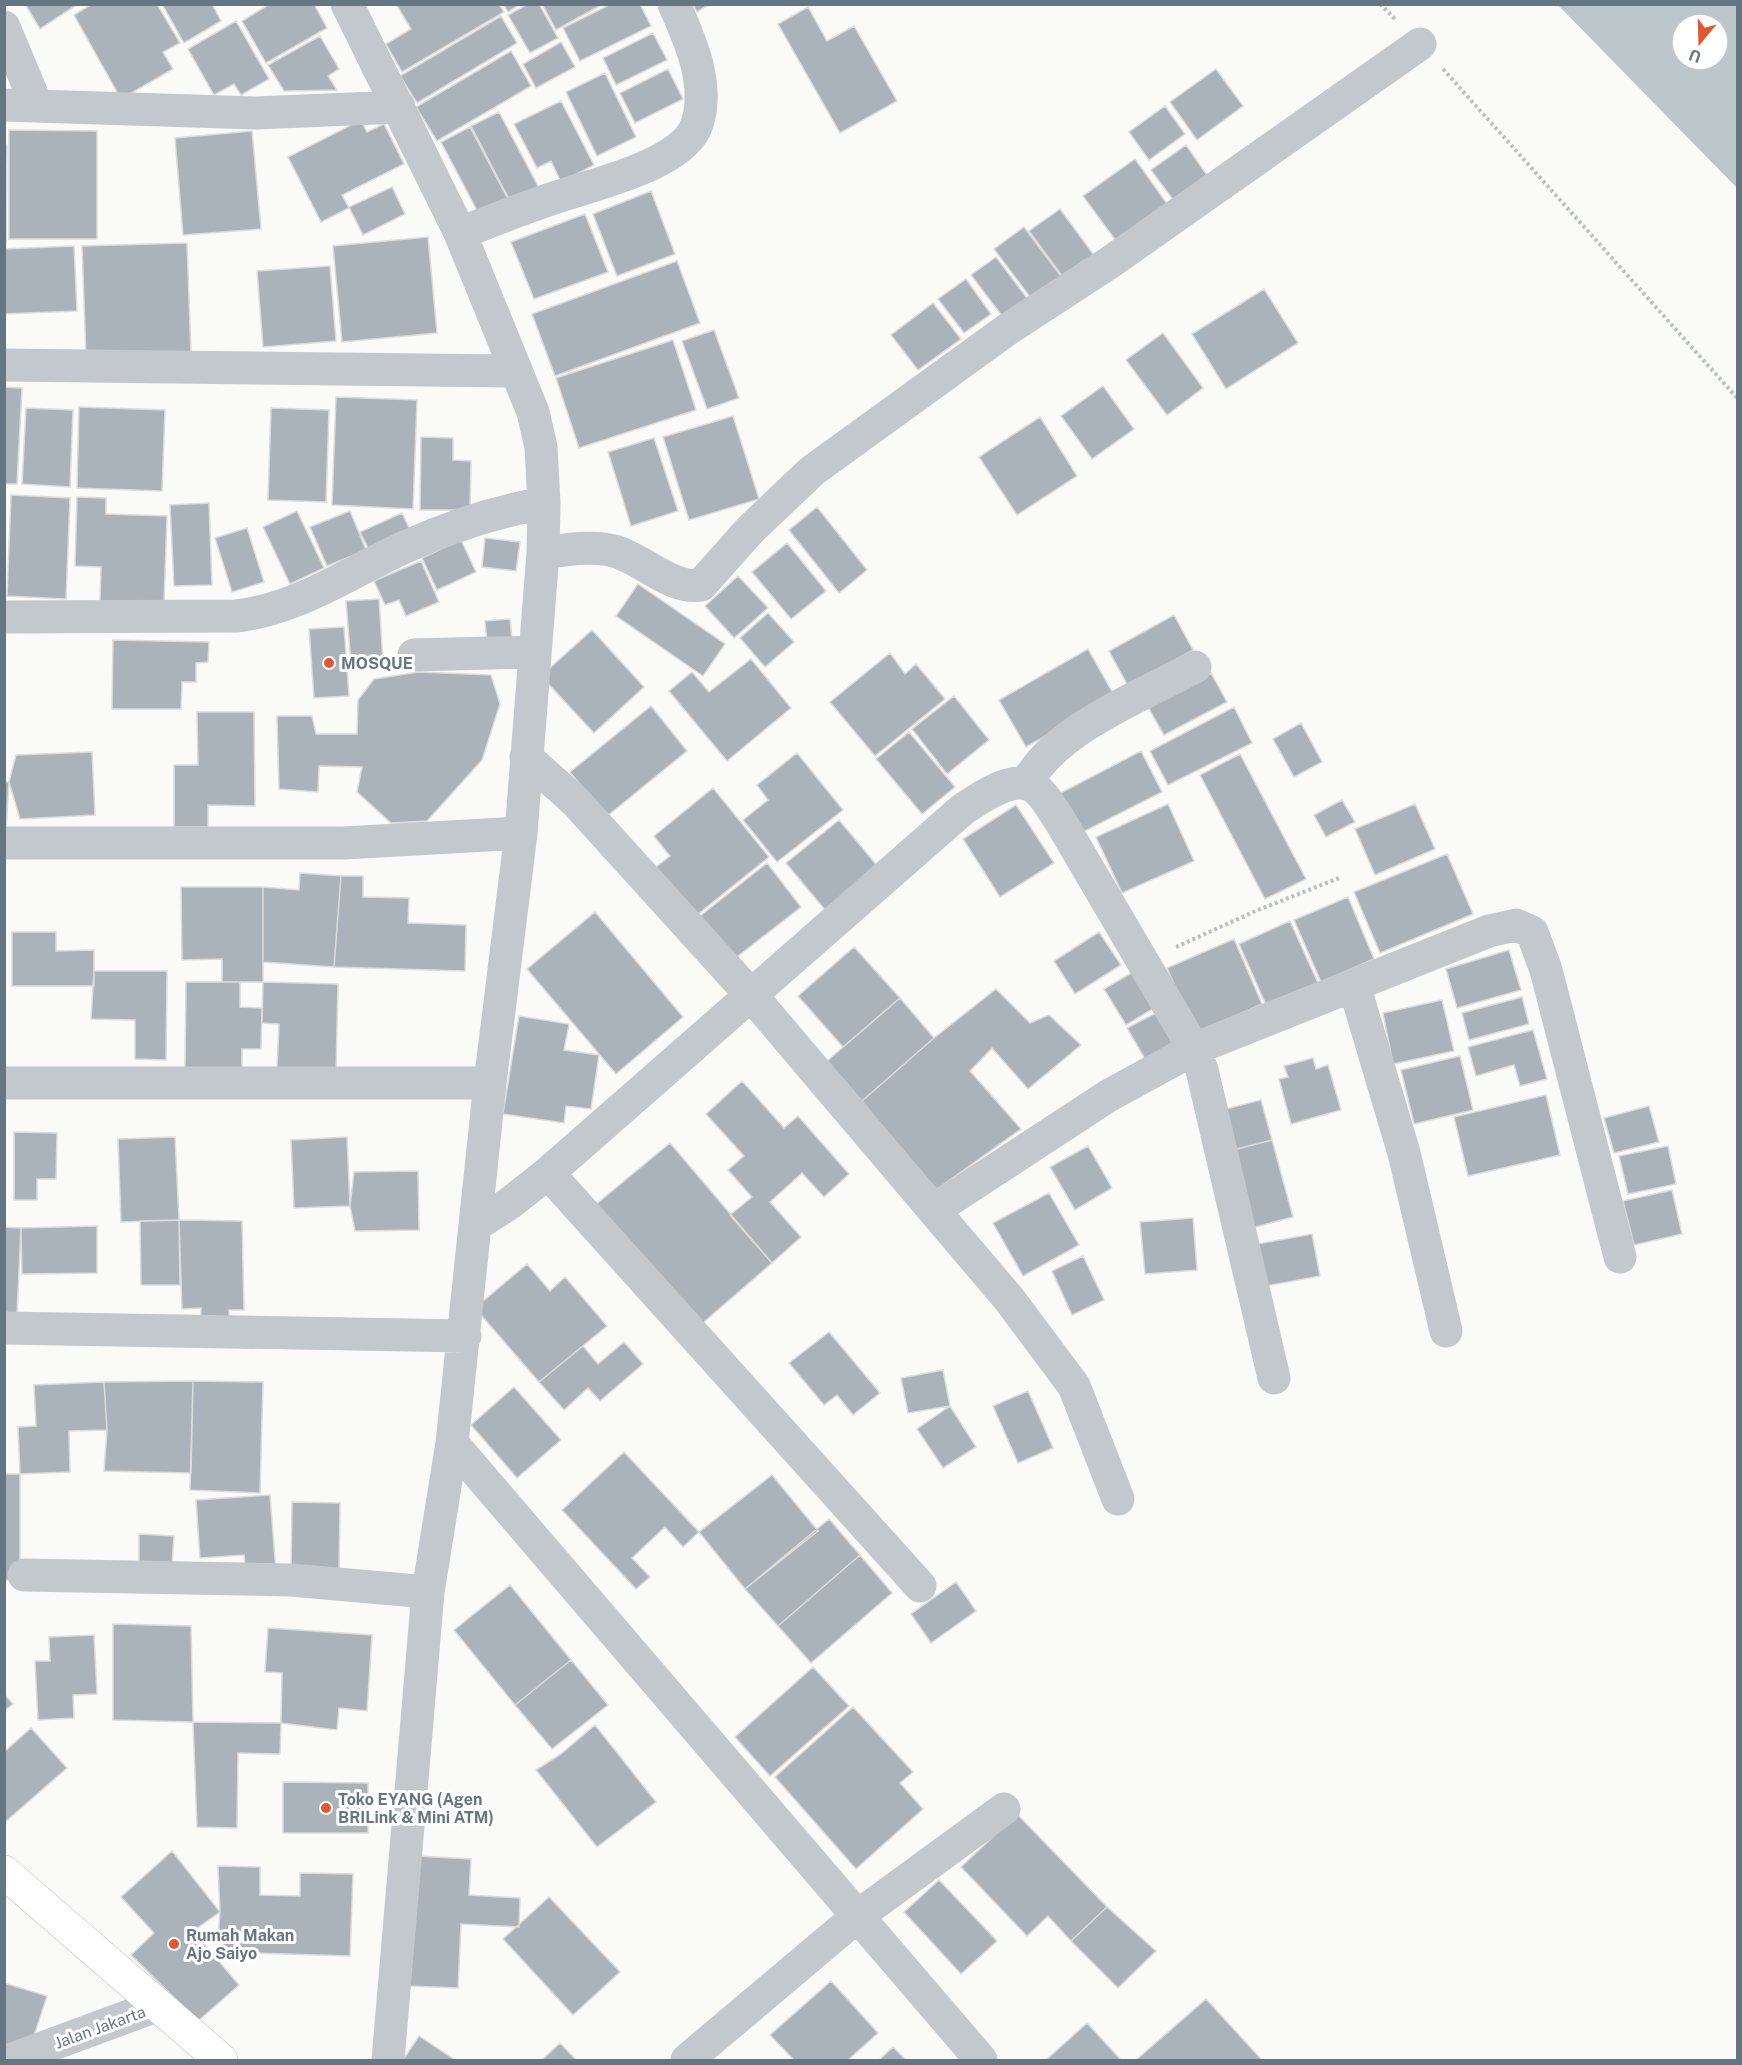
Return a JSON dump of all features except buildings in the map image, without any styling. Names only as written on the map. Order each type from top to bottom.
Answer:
[{"type":"main road","points":[[4,1872],[221,2061]]},
{"type":"street","points":[[347,4],[460,233],[533,412],[541,447],[544,503],[543,553],[521,833],[490,1083],[452,1443],[428,1592],[388,2061]]},
{"type":"street","points":[[460,233],[563,195],[611,181],[675,150],[690,138],[697,125],[702,98],[693,47],[674,4]]},
{"type":"street","points":[[4,27],[37,106]]},
{"type":"street","points":[[543,553],[584,548],[612,551],[676,582],[691,586],[701,585],[757,522],[812,471],[1008,329],[1118,256],[1420,44]]},
{"type":"street","points":[[4,105],[256,113],[399,107]]},
{"type":"street","points":[[4,365],[515,371]]},
{"type":"street","points":[[4,617],[260,614],[311,595],[405,547],[455,526],[491,513],[544,503]]},
{"type":"street","points":[[414,655],[535,652]]},
{"type":"street","points":[[1026,784],[1041,760],[1072,733],[1195,667]]},
{"type":"street","points":[[526,757],[574,801],[751,994],[821,1080],[1009,1299],[1074,1386],[1118,1499]]},
{"type":"street","points":[[476,1225],[510,1203],[549,1173],[962,810],[989,791],[1007,785],[1026,784],[1038,791],[1059,819],[1194,1049],[1202,1070],[1274,1378]]},
{"type":"street","points":[[4,843],[344,843],[521,833]]},
{"type":"street","points":[[934,1210],[1091,1107],[1194,1049],[1505,926],[1523,926],[1532,932],[1546,970],[1620,1257]]},
{"type":"street","points":[[1354,985],[1404,1153],[1446,1330]]},
{"type":"street","points":[[4,1083],[490,1083]]},
{"type":"street","points":[[549,1173],[920,1586]]},
{"type":"street","points":[[4,1328],[465,1335]]},
{"type":"street","points":[[452,1443],[981,2061]]},
{"type":"street","points":[[24,1575],[291,1580],[428,1592]]},
{"type":"street","points":[[687,2061],[859,1916],[1004,1809]]},
{"type":"street","name":"Jalan Jakarta","points":[[10,2061],[156,2006]]},
{"type":"path","points":[[1380,4],[1420,44],[1737,399]]},
{"type":"path","points":[[1142,962],[1258,910],[1339,878]]},
{"type":"shaded area","points":[[1558,5],[1737,5],[1737,188]]},
{"type":"place","name":"MOSQUE","points":[[329,663]]},
{"type":"place","name":"Toko EYANG (Agen BRILink & Mini ATM)","points":[[326,1808]]},
{"type":"place","name":"Rumah Makan Ajo Saiyo","points":[[174,1944]]}]
